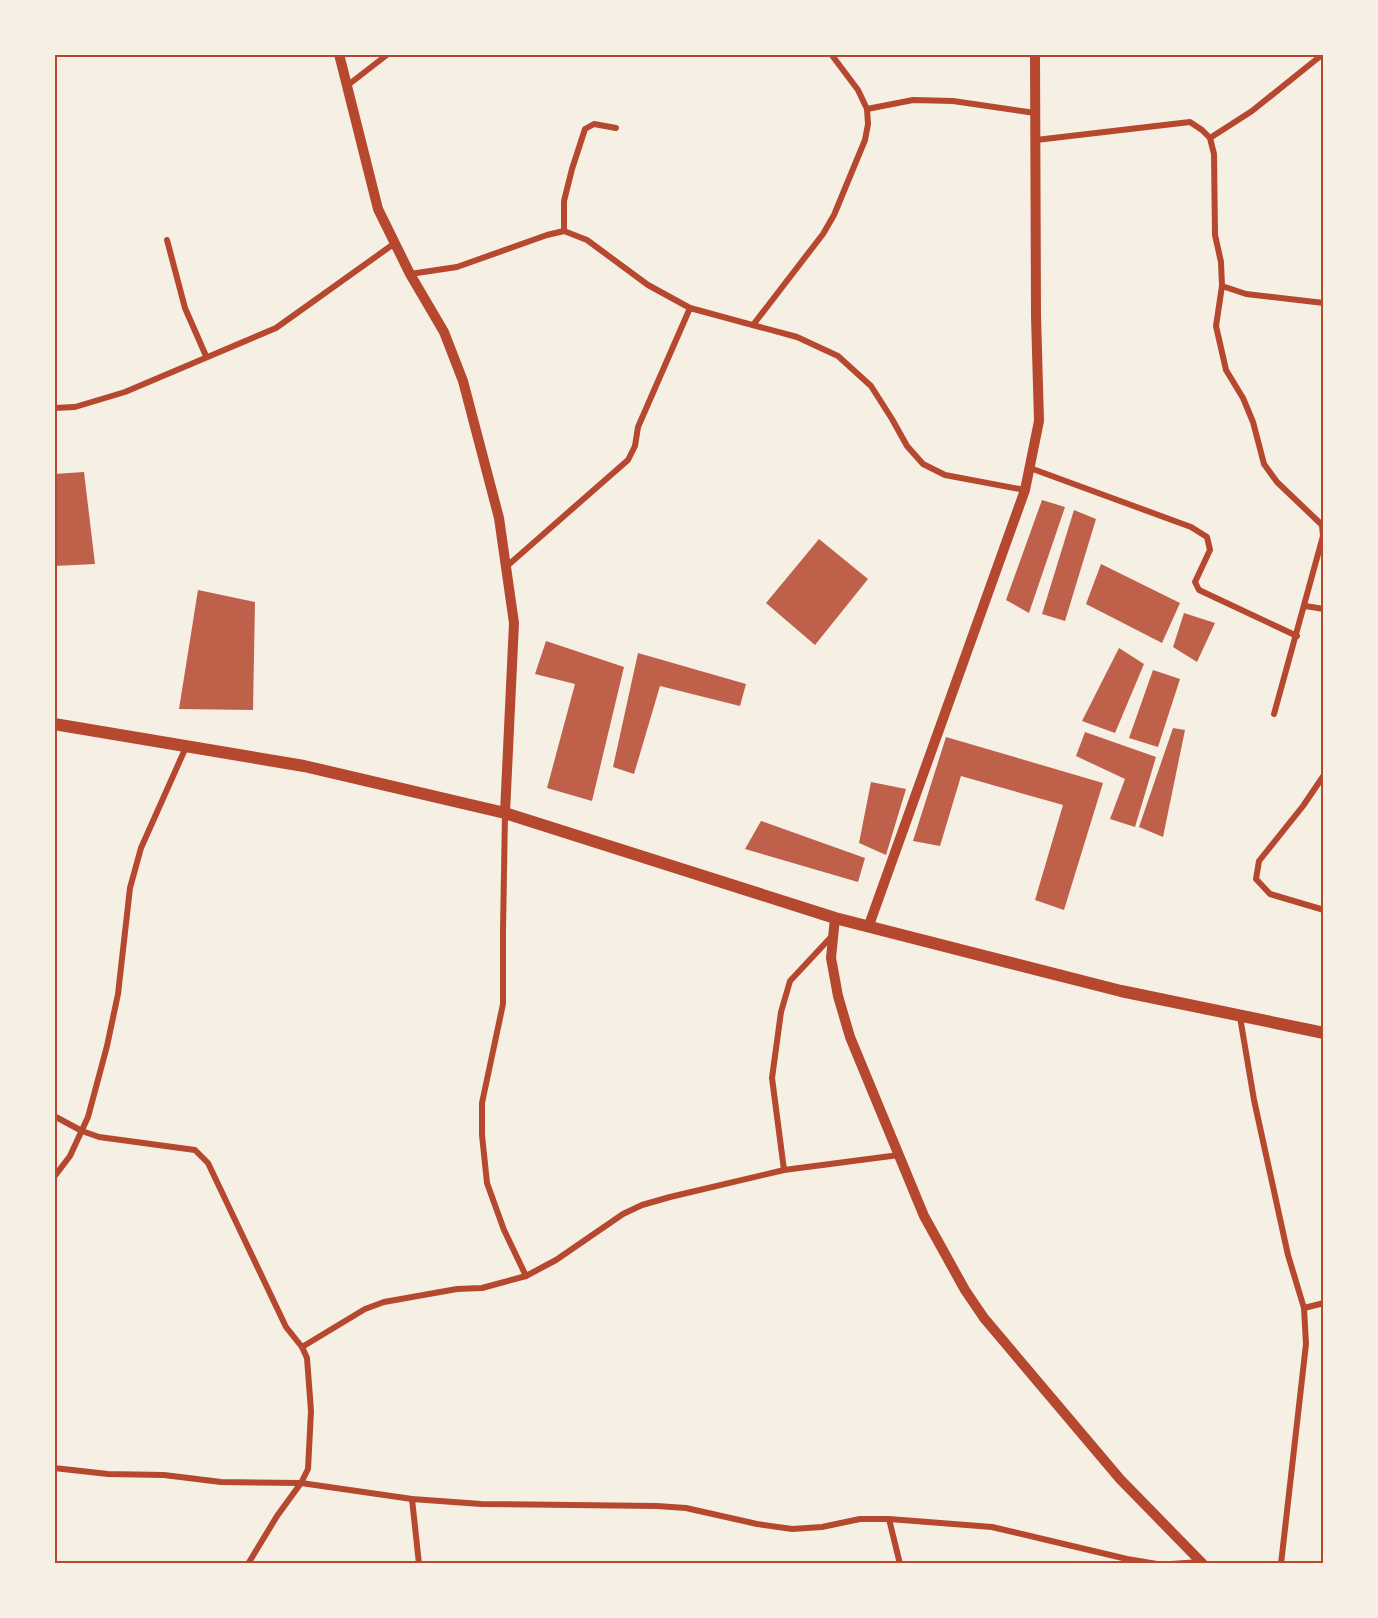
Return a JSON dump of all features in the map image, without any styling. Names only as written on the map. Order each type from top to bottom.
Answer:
[{"type":"main road","points":[[54,724],[303,766],[506,813],[835,918],[1098,986],[1324,1033]]},
{"type":"street","points":[[339,54],[378,208],[410,274],[444,332],[463,381],[500,518],[514,622],[502,930],[503,1004],[482,1103],[482,1135],[487,1183],[504,1230],[526,1276]]},
{"type":"street","points":[[348,85],[388,54]]},
{"type":"street","points":[[753,325],[823,234],[834,215],[865,140],[868,124],[867,109],[858,90],[831,54]]},
{"type":"street","points":[[869,925],[1025,490],[1040,421],[1036,316],[1035,54]]},
{"type":"street","points":[[1210,138],[1252,111],[1323,54]]},
{"type":"street","points":[[867,109],[913,100],[953,101],[1035,113]]},
{"type":"street","points":[[1035,140],[1190,122],[1202,129],[1210,138],[1214,154],[1215,236],[1221,262],[1222,286],[1216,326],[1226,370],[1243,398],[1264,464],[1277,482],[1322,525],[1323,536],[1274,714]]},
{"type":"street","points":[[564,231],[564,201],[585,129],[594,124],[616,128]]},
{"type":"street","points":[[410,274],[457,267],[564,231],[586,240],[648,285],[690,308],[797,337],[838,357],[871,386],[907,446],[923,464],[945,475],[1025,490]]},
{"type":"street","points":[[167,240],[185,308],[206,356]]},
{"type":"street","points":[[54,408],[75,407],[125,392],[276,328],[395,243]]},
{"type":"street","points":[[1222,286],[1246,294],[1324,303]]},
{"type":"street","points":[[507,566],[628,460],[638,427],[690,308]]},
{"type":"street","points":[[1030,468],[1191,527],[1207,537],[1210,550],[1195,582],[1199,590],[1297,636]]},
{"type":"street","points":[[1305,606],[1324,609]]},
{"type":"street","points":[[54,1177],[70,1156],[82,1131],[107,1046],[124,959],[130,888],[141,848],[187,745]]},
{"type":"street","points":[[1324,775],[1303,806],[1259,861],[1256,879],[1270,894],[1324,910]]},
{"type":"street","points":[[835,918],[831,958],[838,996],[850,1038],[924,1216],[965,1290],[984,1318],[1120,1479],[1202,1563]]},
{"type":"street","points":[[784,1170],[772,1078],[781,1012],[790,981],[832,936]]},
{"type":"street","points":[[1240,1017],[1254,1100],[1288,1255],[1304,1308],[1306,1344],[1281,1564]]},
{"type":"street","points":[[54,1116],[99,1137],[195,1150],[202,1155],[208,1163],[286,1328],[302,1347],[308,1359],[311,1411],[308,1469],[248,1564]]},
{"type":"street","points":[[302,1347],[365,1309],[384,1302],[457,1289],[482,1288],[526,1276],[556,1260],[623,1215],[642,1205],[784,1170],[899,1155]]},
{"type":"street","points":[[1304,1308],[1324,1302]]},
{"type":"street","points":[[54,1468],[108,1474],[164,1475],[221,1482],[301,1483],[412,1499],[481,1504],[686,1508],[757,1524],[792,1529],[822,1527],[860,1519],[992,1527],[1157,1564]]},
{"type":"street","points":[[412,1499],[419,1564]]},
{"type":"street","points":[[889,1519],[900,1564]]},
{"type":"street","points":[[1171,1564],[1202,1563]]},
{"type":"building","points":[[84,472],[95,564],[54,566],[54,474]]},
{"type":"building","points":[[1042,500],[1065,507],[1029,613],[1006,600]]},
{"type":"building","points":[[1074,510],[1096,519],[1065,621],[1042,614]]},
{"type":"building","points":[[819,539],[868,579],[815,645],[766,603]]},
{"type":"building","points":[[1101,564],[1180,603],[1162,643],[1086,604]]},
{"type":"building","points":[[198,590],[255,602],[253,710],[179,709]]},
{"type":"building","points":[[1184,613],[1215,623],[1197,662],[1173,647]]},
{"type":"building","points":[[546,641],[624,667],[592,801],[547,788],[575,684],[535,674]]},
{"type":"building","points":[[1119,648],[1144,664],[1115,733],[1082,721]]},
{"type":"building","points":[[638,653],[746,684],[740,706],[660,686],[634,774],[613,767]]},
{"type":"building","points":[[1153,670],[1180,679],[1158,747],[1129,738]]},
{"type":"building","points":[[1173,728],[1185,730],[1163,837],[1139,827]]},
{"type":"building","points":[[1085,732],[1156,757],[1135,827],[1110,819],[1125,779],[1076,756]]},
{"type":"building","points":[[946,737],[1103,783],[1064,910],[1035,900],[1063,805],[961,776],[940,846],[913,841]]},
{"type":"building","points":[[871,782],[906,789],[886,855],[859,843]]},
{"type":"building","points":[[761,821],[865,858],[858,882],[745,849]]}]
